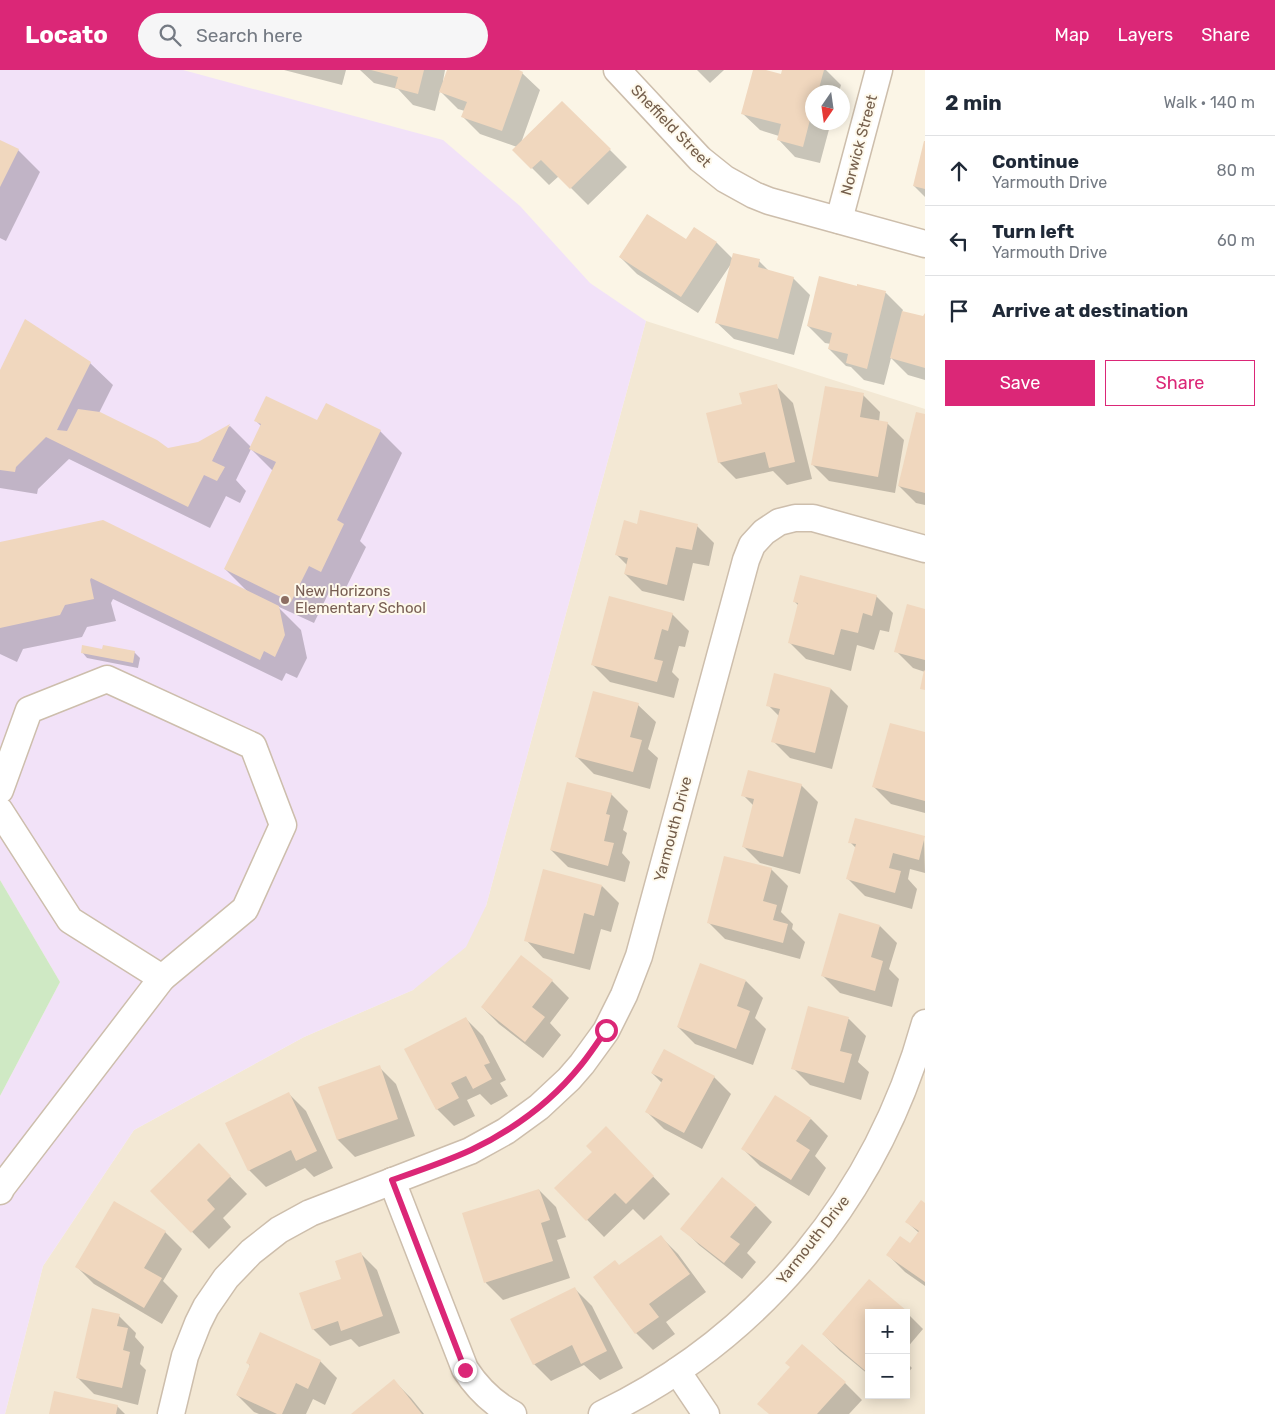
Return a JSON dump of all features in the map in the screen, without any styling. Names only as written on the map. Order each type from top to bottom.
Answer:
[{"type":"street","name":"Sheffield Street","points":[[617,70],[700,159],[725,179],[754,195],[769,200],[925,244]]},
{"type":"street","name":"Norwick Street","points":[[839,220],[879,70]]},
{"type":"street","name":"Yarmouth Drive","points":[[171,1414],[185,1356],[198,1323],[221,1285],[251,1252],[279,1230],[310,1212],[470,1151],[506,1131],[539,1107],[568,1079],[582,1064],[606,1030],[624,994],[638,956],[746,560],[752,545],[764,532],[778,522],[796,518],[813,518],[925,549]]},
{"type":"street","points":[[0,790],[29,710],[107,679],[253,746],[283,825],[245,909],[162,978],[0,1191]]},
{"type":"street","points":[[0,812],[70,920],[162,978]]},
{"type":"street","name":"Yarmouth Drive","points":[[602,1414],[678,1371],[701,1354],[750,1314],[795,1268],[835,1218],[869,1164],[897,1106],[919,1046],[925,1023]]},
{"type":"street","points":[[392,1180],[465,1370],[487,1397],[501,1408],[513,1414]]},
{"type":"street","points":[[678,1371],[706,1414]]},
{"type":"shaded area","name":"New Horizons Elementary School","points":[[0,70],[183,70],[443,140],[520,206],[590,283],[646,321],[486,906],[466,947],[413,990],[304,1037],[134,1130],[43,1266],[5,1414],[0,1414],[0,1096],[60,982],[0,880]]},
{"type":"shaded area","points":[[646,321],[925,409],[925,1414],[5,1414],[43,1266],[134,1130],[304,1037],[413,990],[486,906]]},
{"type":"green space","points":[[0,880],[60,982],[0,1096]]},
{"type":"building","points":[[371,70],[424,70],[418,94],[395,88],[398,77]]},
{"type":"building","points":[[447,70],[519,70],[523,72],[502,131],[461,117],[467,102],[439,92]]},
{"type":"building","points":[[753,70],[766,70],[781,74],[782,70],[824,70],[820,85],[805,85],[805,130],[807,130],[803,147],[777,140],[781,124],[741,114]]},
{"type":"building","points":[[562,101],[611,149],[570,189],[541,160],[531,169],[512,150]]},
{"type":"building","points":[[0,140],[19,149],[0,187]]},
{"type":"building","points":[[925,141],[925,189],[913,186]]},
{"type":"building","points":[[647,214],[686,239],[694,227],[717,242],[681,297],[619,257]]},
{"type":"building","points":[[733,253],[760,259],[758,267],[794,277],[778,339],[715,323]]},
{"type":"building","points":[[819,276],[886,291],[867,369],[846,363],[848,354],[828,349],[832,333],[807,326]]},
{"type":"building","points":[[902,311],[923,316],[925,313],[925,368],[890,358]]},
{"type":"building","points":[[25,319],[91,362],[57,430],[67,431],[78,409],[100,412],[157,440],[168,448],[198,442],[230,424],[212,461],[225,467],[217,481],[204,475],[188,507],[46,437],[16,467],[15,472],[0,470],[0,370]]},
{"type":"building","points":[[777,384],[795,462],[769,468],[765,452],[718,463],[706,413],[742,404],[739,393]]},
{"type":"building","points":[[825,386],[864,393],[860,417],[888,422],[878,477],[811,465]]},
{"type":"building","points":[[266,396],[317,420],[326,403],[381,430],[337,520],[344,524],[321,572],[309,566],[291,602],[224,569],[276,462],[249,449],[261,424],[254,421]]},
{"type":"building","points":[[916,412],[925,414],[925,493],[898,486]]},
{"type":"building","points":[[640,510],[698,524],[692,550],[676,547],[667,585],[624,574],[628,558],[615,555],[624,520],[637,524]]},
{"type":"building","points":[[103,520],[279,606],[285,635],[275,657],[264,651],[260,660],[91,578],[94,599],[65,605],[60,615],[0,628],[0,542]]},
{"type":"building","points":[[800,575],[877,595],[872,616],[863,613],[858,633],[841,629],[834,655],[788,643],[798,603],[793,602]]},
{"type":"building","points":[[609,596],[673,613],[668,631],[662,629],[654,659],[663,661],[657,682],[591,665]]},
{"type":"building","points":[[907,604],[925,609],[925,660],[894,652]]},
{"type":"building","points":[[82,645],[102,649],[103,645],[135,651],[133,663],[81,653]]},
{"type":"building","points":[[925,671],[925,690],[920,689]]},
{"type":"building","points":[[774,673],[831,688],[815,753],[771,742],[780,709],[766,706]]},
{"type":"building","points":[[593,691],[639,703],[630,737],[642,740],[633,772],[575,757]]},
{"type":"building","points":[[890,723],[925,732],[925,801],[872,787]]},
{"type":"building","points":[[748,770],[802,784],[783,857],[742,847],[754,799],[741,796]]},
{"type":"building","points":[[567,782],[612,793],[606,814],[610,815],[604,841],[614,843],[608,866],[550,850]]},
{"type":"building","points":[[855,818],[925,836],[919,860],[893,853],[889,868],[901,871],[895,893],[846,879],[856,844],[848,843]]},
{"type":"building","points":[[724,856],[772,868],[763,901],[777,905],[773,920],[788,924],[783,943],[707,923]]},
{"type":"building","points":[[543,869],[602,885],[594,916],[584,913],[574,954],[524,941]]},
{"type":"building","points":[[839,913],[880,925],[871,957],[883,961],[875,991],[821,976]]},
{"type":"building","points":[[521,955],[553,980],[532,1007],[545,1017],[525,1042],[481,1007]]},
{"type":"building","points":[[700,963],[746,980],[737,1006],[750,1011],[736,1049],[677,1027]]},
{"type":"building","points":[[808,1006],[849,1017],[840,1051],[852,1054],[844,1083],[791,1069]]},
{"type":"building","points":[[466,1017],[490,1063],[484,1065],[492,1079],[473,1089],[466,1076],[451,1083],[459,1098],[436,1110],[404,1049]]},
{"type":"building","points":[[664,1049],[715,1076],[684,1133],[645,1112],[663,1079],[651,1073]]},
{"type":"building","points":[[380,1065],[398,1119],[337,1140],[318,1087]]},
{"type":"building","points":[[289,1092],[317,1151],[296,1161],[291,1150],[248,1171],[225,1123]]},
{"type":"building","points":[[775,1095],[811,1118],[796,1141],[810,1150],[791,1180],[741,1149]]},
{"type":"building","points":[[606,1126],[654,1176],[626,1204],[615,1193],[586,1221],[554,1188],[592,1152],[586,1146]]},
{"type":"building","points":[[199,1143],[231,1176],[207,1200],[215,1209],[191,1233],[150,1191]]},
{"type":"building","points":[[722,1177],[756,1205],[730,1237],[740,1244],[724,1263],[680,1229]]},
{"type":"building","points":[[539,1189],[550,1220],[541,1223],[553,1261],[484,1283],[462,1213]]},
{"type":"building","points":[[921,1200],[925,1203],[925,1282],[886,1255],[900,1236],[910,1243],[919,1231],[905,1222]]},
{"type":"building","points":[[114,1201],[166,1231],[144,1268],[162,1278],[144,1308],[75,1267]]},
{"type":"building","points":[[661,1235],[690,1274],[649,1304],[659,1317],[635,1334],[593,1277],[615,1260],[619,1265]]},
{"type":"building","points":[[361,1252],[383,1316],[341,1331],[338,1321],[312,1330],[299,1293],[341,1279],[335,1261]]},
{"type":"building","points":[[869,1279],[905,1309],[865,1309],[865,1371],[822,1334]]},
{"type":"building","points":[[575,1287],[607,1351],[581,1364],[572,1345],[533,1365],[510,1319]]},
{"type":"building","points":[[92,1308],[120,1314],[117,1326],[128,1328],[123,1350],[130,1352],[122,1388],[76,1378]]},
{"type":"building","points":[[260,1332],[321,1360],[308,1389],[296,1383],[282,1414],[277,1414],[236,1395],[250,1365],[246,1363]]},
{"type":"building","points":[[802,1344],[846,1382],[817,1414],[769,1414],[757,1404],[790,1367],[785,1363]]},
{"type":"building","points":[[394,1379],[422,1414],[351,1414]]},
{"type":"building","points":[[54,1391],[118,1405],[116,1414],[49,1414]]},
{"type":"place","name":"New Horizons Elementary School","points":[[285,600]]},
{"type":"route","points":[[465,1370],[392,1180],[470,1151],[506,1131],[539,1107],[568,1079],[582,1064],[606,1030]]}]
